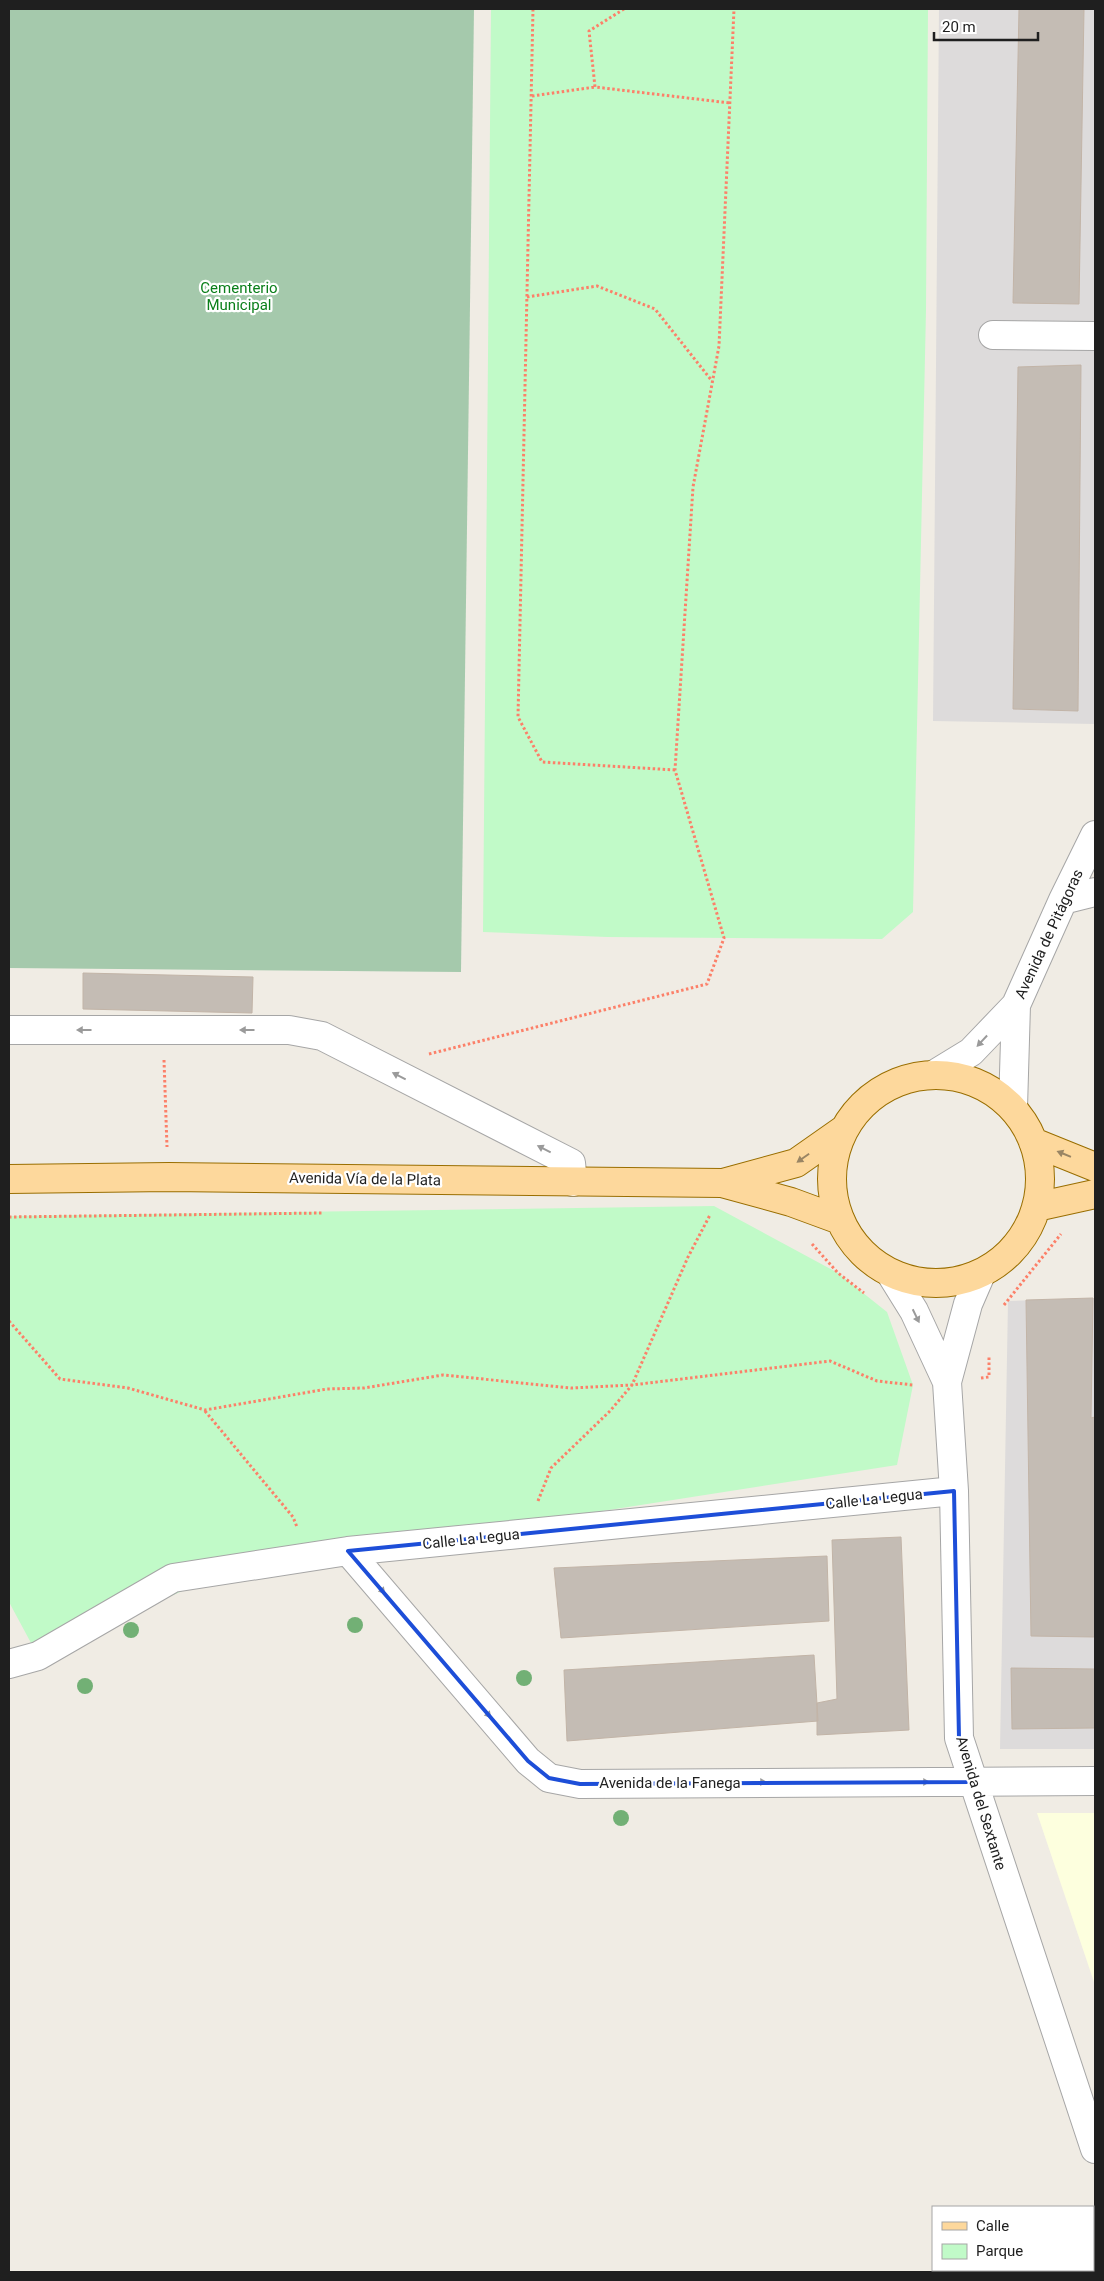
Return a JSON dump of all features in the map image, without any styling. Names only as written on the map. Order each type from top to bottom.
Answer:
[{"type":"main road","points":[[935,1074],[972,1080],[994,1092],[1013,1108],[1033,1142],[1039,1162],[1040,1184],[1036,1207],[1030,1225],[1019,1242],[1002,1260],[981,1274],[958,1281],[935,1284],[913,1281],[891,1274],[870,1260],[851,1241],[840,1220],[832,1186],[832,1165],[843,1130],[853,1114],[866,1100],[883,1088],[902,1080],[935,1074]]},
{"type":"main road","name":"Avenida Vía de la Plata","points":[[722,1183],[796,1163],[843,1130]]},
{"type":"main road","points":[[1033,1142],[1095,1166]]},
{"type":"main road","name":"Avenida Vía de la Plata","points":[[9,1179],[168,1177],[722,1183],[791,1202],[840,1220]]},
{"type":"main road","points":[[1036,1207],[1095,1194]]},
{"type":"street","points":[[993,335],[1095,336]]},
{"type":"street","name":"Avenida de Pitágoras","points":[[1016,1005],[1063,900],[1095,835]]},
{"type":"street","points":[[1063,900],[1095,892]]},
{"type":"street","points":[[935,1074],[971,1052],[1016,1005]]},
{"type":"street","points":[[1013,1108],[1016,1005]]},
{"type":"street","points":[[9,1030],[289,1030],[322,1036],[571,1163],[573,1182]]},
{"type":"street","points":[[891,1274],[914,1311],[948,1382]]},
{"type":"street","points":[[948,1382],[968,1304],[981,1274]]},
{"type":"street","name":"Avenida del Sextante","points":[[948,1382],[954,1491],[959,1738],[1095,2149]]},
{"type":"street","name":"Calle La Legua","points":[[9,1664],[38,1656],[173,1578],[348,1552],[954,1491]]},
{"type":"street","name":"Avenida de la Fanega","points":[[348,1552],[528,1761],[549,1778],[580,1784],[1095,1781]]},
{"type":"path","points":[[534,9],[518,718],[542,762],[675,770]]},
{"type":"path","points":[[596,87],[589,31],[624,9]]},
{"type":"path","points":[[428,1054],[707,984],[724,938],[675,770],[693,486],[719,346],[734,9]]},
{"type":"path","points":[[532,96],[596,87],[730,102]]},
{"type":"path","points":[[527,297],[597,286],[655,310],[713,381]]},
{"type":"path","points":[[163,1030],[168,1177]]},
{"type":"path","points":[[542,1532],[534,1510],[551,1468],[610,1411],[632,1385],[688,1257],[714,1206],[722,1183]]},
{"type":"path","points":[[9,1217],[328,1213]]},
{"type":"path","points":[[1001,1308],[1068,1226]]},
{"type":"path","points":[[811,1243],[838,1273],[866,1295]]},
{"type":"path","points":[[9,1321],[60,1379],[128,1388],[205,1410],[327,1389],[364,1388],[443,1375],[571,1388],[632,1385],[830,1360],[877,1381],[913,1385],[989,1377],[988,1351]]},
{"type":"path","points":[[910,1376],[913,1385]]},
{"type":"path","points":[[205,1410],[293,1517],[309,1557]]},
{"type":"highlighted area","points":[[954,1491],[959,1738],[972,1782],[580,1784],[549,1778],[528,1761],[348,1551]]},
{"type":"shaded area","points":[[939,9],[1095,9],[1095,724],[933,721]]},
{"type":"shaded area","points":[[1095,1298],[1095,1749],[1000,1749],[1008,1301]]},
{"type":"shaded area","points":[[1037,1813],[1095,1813],[1095,1985]]},
{"type":"green space","name":"Cementerio Municipal","points":[[9,9],[474,9],[461,972],[9,968]]},
{"type":"green space","points":[[491,9],[928,9],[926,310],[913,912],[882,939],[607,937],[483,932]]},
{"type":"green space","points":[[714,1206],[838,1273],[887,1312],[913,1385],[897,1465],[231,1569],[38,1656],[9,1602],[9,1216]]},
{"type":"building","points":[[1019,9],[1084,9],[1079,304],[1013,303]]},
{"type":"building","points":[[1081,365],[1078,711],[1013,709],[1018,367]]},
{"type":"building","points":[[83,973],[253,977],[252,1013],[83,1009]]},
{"type":"building","points":[[1093,1298],[1091,1418],[1095,1417],[1095,1637],[1031,1636],[1026,1300]]},
{"type":"building","points":[[901,1537],[909,1730],[817,1735],[817,1703],[837,1699],[832,1540]]},
{"type":"building","points":[[827,1556],[829,1621],[561,1638],[554,1568]]},
{"type":"building","points":[[814,1655],[818,1721],[567,1741],[564,1670]]},
{"type":"building","points":[[1011,1668],[1095,1669],[1095,1728],[1012,1729]]}]
